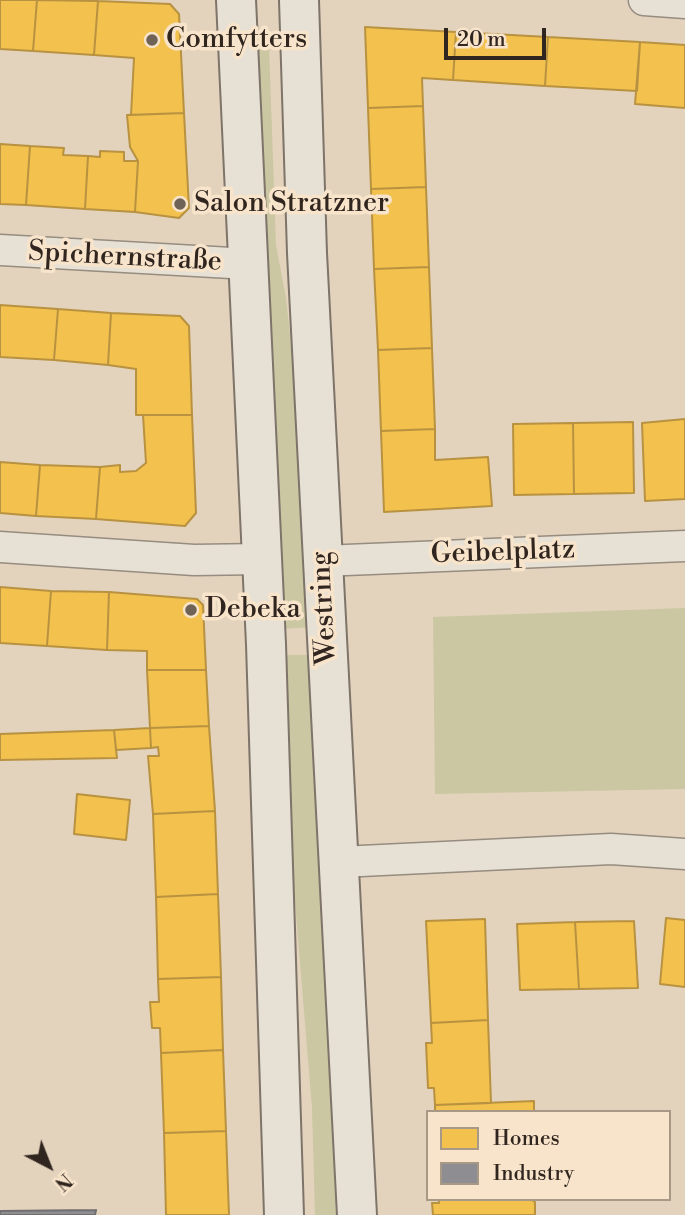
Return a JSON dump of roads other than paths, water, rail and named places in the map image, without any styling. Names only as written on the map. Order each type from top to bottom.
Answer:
[{"type":"main road","points":[[236,0],[262,559],[284,1215]]},
{"type":"main road","name":"Westring","points":[[299,0],[322,561],[341,862],[356,1215]]},
{"type":"street","points":[[644,0],[685,3]]},
{"type":"street","name":"Spichernstraße","points":[[0,250],[250,264]]},
{"type":"street","name":"Geibelplatz","points":[[322,561],[685,546]]},
{"type":"street","points":[[0,547],[194,560],[262,559]]},
{"type":"street","points":[[341,862],[611,849],[685,854]]},
{"type":"place","name":"Comfytters","points":[[152,40]]},
{"type":"place","name":"Salon Stratzner","points":[[180,204]]},
{"type":"place","name":"Debeka","points":[[191,610]]}]
